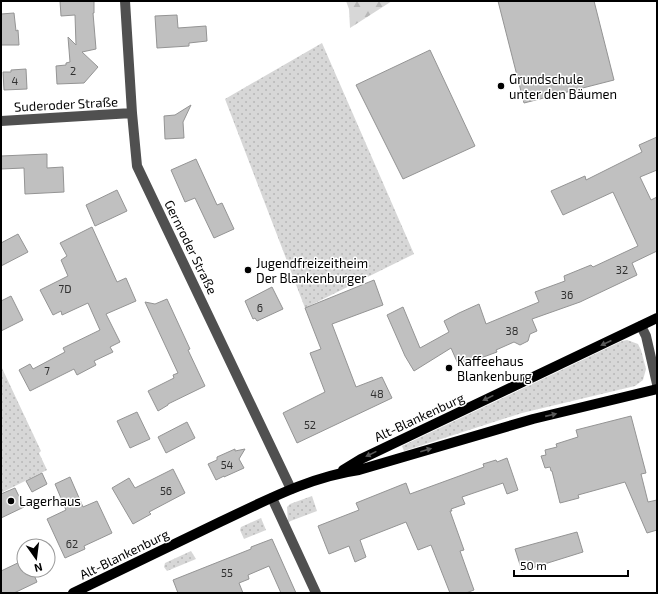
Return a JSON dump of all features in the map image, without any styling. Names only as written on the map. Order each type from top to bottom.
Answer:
[{"type":"main road","name":"Alt-Blankenburg","points":[[340,472],[361,459],[657,318]]},
{"type":"main road","name":"Alt-Blankenburg","points":[[72,593],[291,489],[312,481],[340,472],[359,470],[533,419],[657,389]]},
{"type":"street","name":"Gernroder Straße","points":[[125,1],[132,113],[138,166],[291,489]]},
{"type":"street","name":"Suderoder Straße","points":[[1,121],[132,113]]},
{"type":"street","points":[[641,326],[646,336],[657,384]]},
{"type":"street","points":[[272,498],[316,593]]},
{"type":"green space","points":[[346,1],[392,1],[350,28],[349,9]]},
{"type":"green space","points":[[322,43],[414,254],[305,308],[225,99]]},
{"type":"green space","points":[[627,340],[638,344],[646,369],[643,380],[635,386],[522,413],[404,451],[402,446],[622,341]]},
{"type":"green space","points":[[1,366],[41,451],[39,453],[47,470],[1,493]]},
{"type":"green space","points":[[312,496],[317,511],[288,522],[287,507],[290,504]]},
{"type":"green space","points":[[261,518],[266,530],[244,539],[240,530],[241,527]]},
{"type":"green space","points":[[191,551],[196,559],[167,571],[164,567],[165,563]]},
{"type":"building","points":[[60,1],[94,1],[93,13],[96,49],[82,52],[98,67],[84,83],[57,84],[56,66],[66,65],[66,63],[70,62],[68,37],[76,45],[75,15],[61,16]]},
{"type":"building","points":[[498,1],[594,1],[614,80],[524,103]]},
{"type":"building","points":[[14,13],[16,31],[18,30],[19,45],[1,45],[1,14]]},
{"type":"building","points":[[177,15],[178,28],[206,26],[207,41],[189,43],[189,46],[157,48],[155,16]]},
{"type":"building","points":[[430,50],[475,146],[403,179],[356,85]]},
{"type":"building","points":[[26,69],[27,89],[4,90],[3,72]]},
{"type":"building","points":[[191,105],[183,122],[184,138],[165,139],[164,116],[175,115]]},
{"type":"building","points":[[657,137],[657,170],[640,177],[651,200],[657,197],[657,251],[632,263],[637,275],[580,302],[532,319],[537,331],[530,334],[528,341],[520,345],[514,342],[496,350],[497,352],[459,366],[451,348],[414,371],[405,356],[387,315],[403,307],[420,348],[449,332],[444,321],[459,313],[479,304],[486,324],[539,302],[535,292],[565,281],[564,276],[591,265],[593,267],[638,246],[613,192],[563,215],[551,191],[585,176],[586,180],[642,152],[639,145]]},
{"type":"building","points":[[47,154],[47,168],[63,167],[64,192],[25,194],[24,168],[1,169],[1,156]]},
{"type":"building","points":[[196,159],[217,205],[222,203],[234,229],[214,238],[195,198],[185,202],[171,170]]},
{"type":"building","points":[[117,190],[127,211],[95,226],[86,205]]},
{"type":"building","points":[[92,227],[117,282],[126,278],[136,301],[106,314],[120,342],[110,347],[113,352],[94,361],[96,365],[77,375],[74,369],[30,391],[19,370],[30,364],[33,369],[65,352],[63,348],[100,330],[88,303],[62,315],[61,311],[53,315],[40,290],[68,276],[61,260],[67,256],[60,243]]},
{"type":"building","points":[[18,234],[28,252],[1,266],[1,243]]},
{"type":"building","points":[[374,280],[383,305],[332,324],[356,387],[382,377],[392,398],[297,443],[283,413],[325,392],[310,353],[321,349],[305,308]]},
{"type":"building","points":[[272,287],[283,309],[257,321],[255,318],[253,319],[245,301]]},
{"type":"building","points":[[11,296],[23,320],[1,331],[1,301]]},
{"type":"building","points":[[167,299],[205,386],[168,404],[158,411],[148,391],[174,378],[173,375],[178,373],[145,302],[155,304]]},
{"type":"building","points":[[137,412],[150,439],[130,448],[117,421]]},
{"type":"building","points":[[631,416],[646,473],[641,474],[648,502],[657,500],[657,530],[647,533],[625,482],[578,495],[579,498],[560,503],[552,471],[550,467],[545,468],[541,456],[546,455],[545,450],[557,447],[556,444],[578,437],[576,430]]},
{"type":"building","points":[[187,422],[195,438],[166,453],[158,437]]},
{"type":"building","points":[[235,449],[235,451],[245,449],[239,459],[244,468],[216,480],[208,464],[217,460],[217,457]]},
{"type":"building","points":[[507,458],[518,490],[507,494],[503,483],[462,497],[465,504],[451,509],[452,511],[450,511],[464,550],[460,551],[474,590],[466,593],[450,593],[431,545],[418,550],[406,522],[360,540],[366,557],[355,562],[349,546],[329,554],[318,526],[359,510],[356,503],[406,483],[410,494],[484,467],[483,464],[496,460],[497,462]]},
{"type":"building","points":[[173,469],[185,493],[149,512],[151,514],[133,524],[112,488],[129,478],[135,488]]},
{"type":"building","points":[[42,473],[47,484],[32,492],[26,481]]},
{"type":"building","points":[[70,477],[83,507],[97,501],[112,533],[84,546],[85,549],[65,558],[47,519],[66,510],[55,484]]},
{"type":"building","name":"Lagerhaus","points":[[15,488],[24,507],[1,518],[1,494]]},
{"type":"building","points":[[577,532],[583,552],[522,571],[515,549]]},
{"type":"building","points":[[272,539],[296,593],[281,593],[269,566],[248,575],[249,579],[239,583],[243,593],[178,593],[173,580],[251,549],[251,547]]},
{"type":"building","points":[[16,564],[16,578],[35,578],[37,582],[14,593],[1,593],[1,571]]},
{"type":"place","name":"Grundschule unter den Bäumen","points":[[501,86]]},
{"type":"place","name":"Jugendfreizeitheim Der Blankenburger","points":[[248,270]]},
{"type":"place","name":"Kaffeehaus Blankenburg","points":[[449,368]]},
{"type":"place","name":"Lagerhaus","points":[[11,501]]}]
